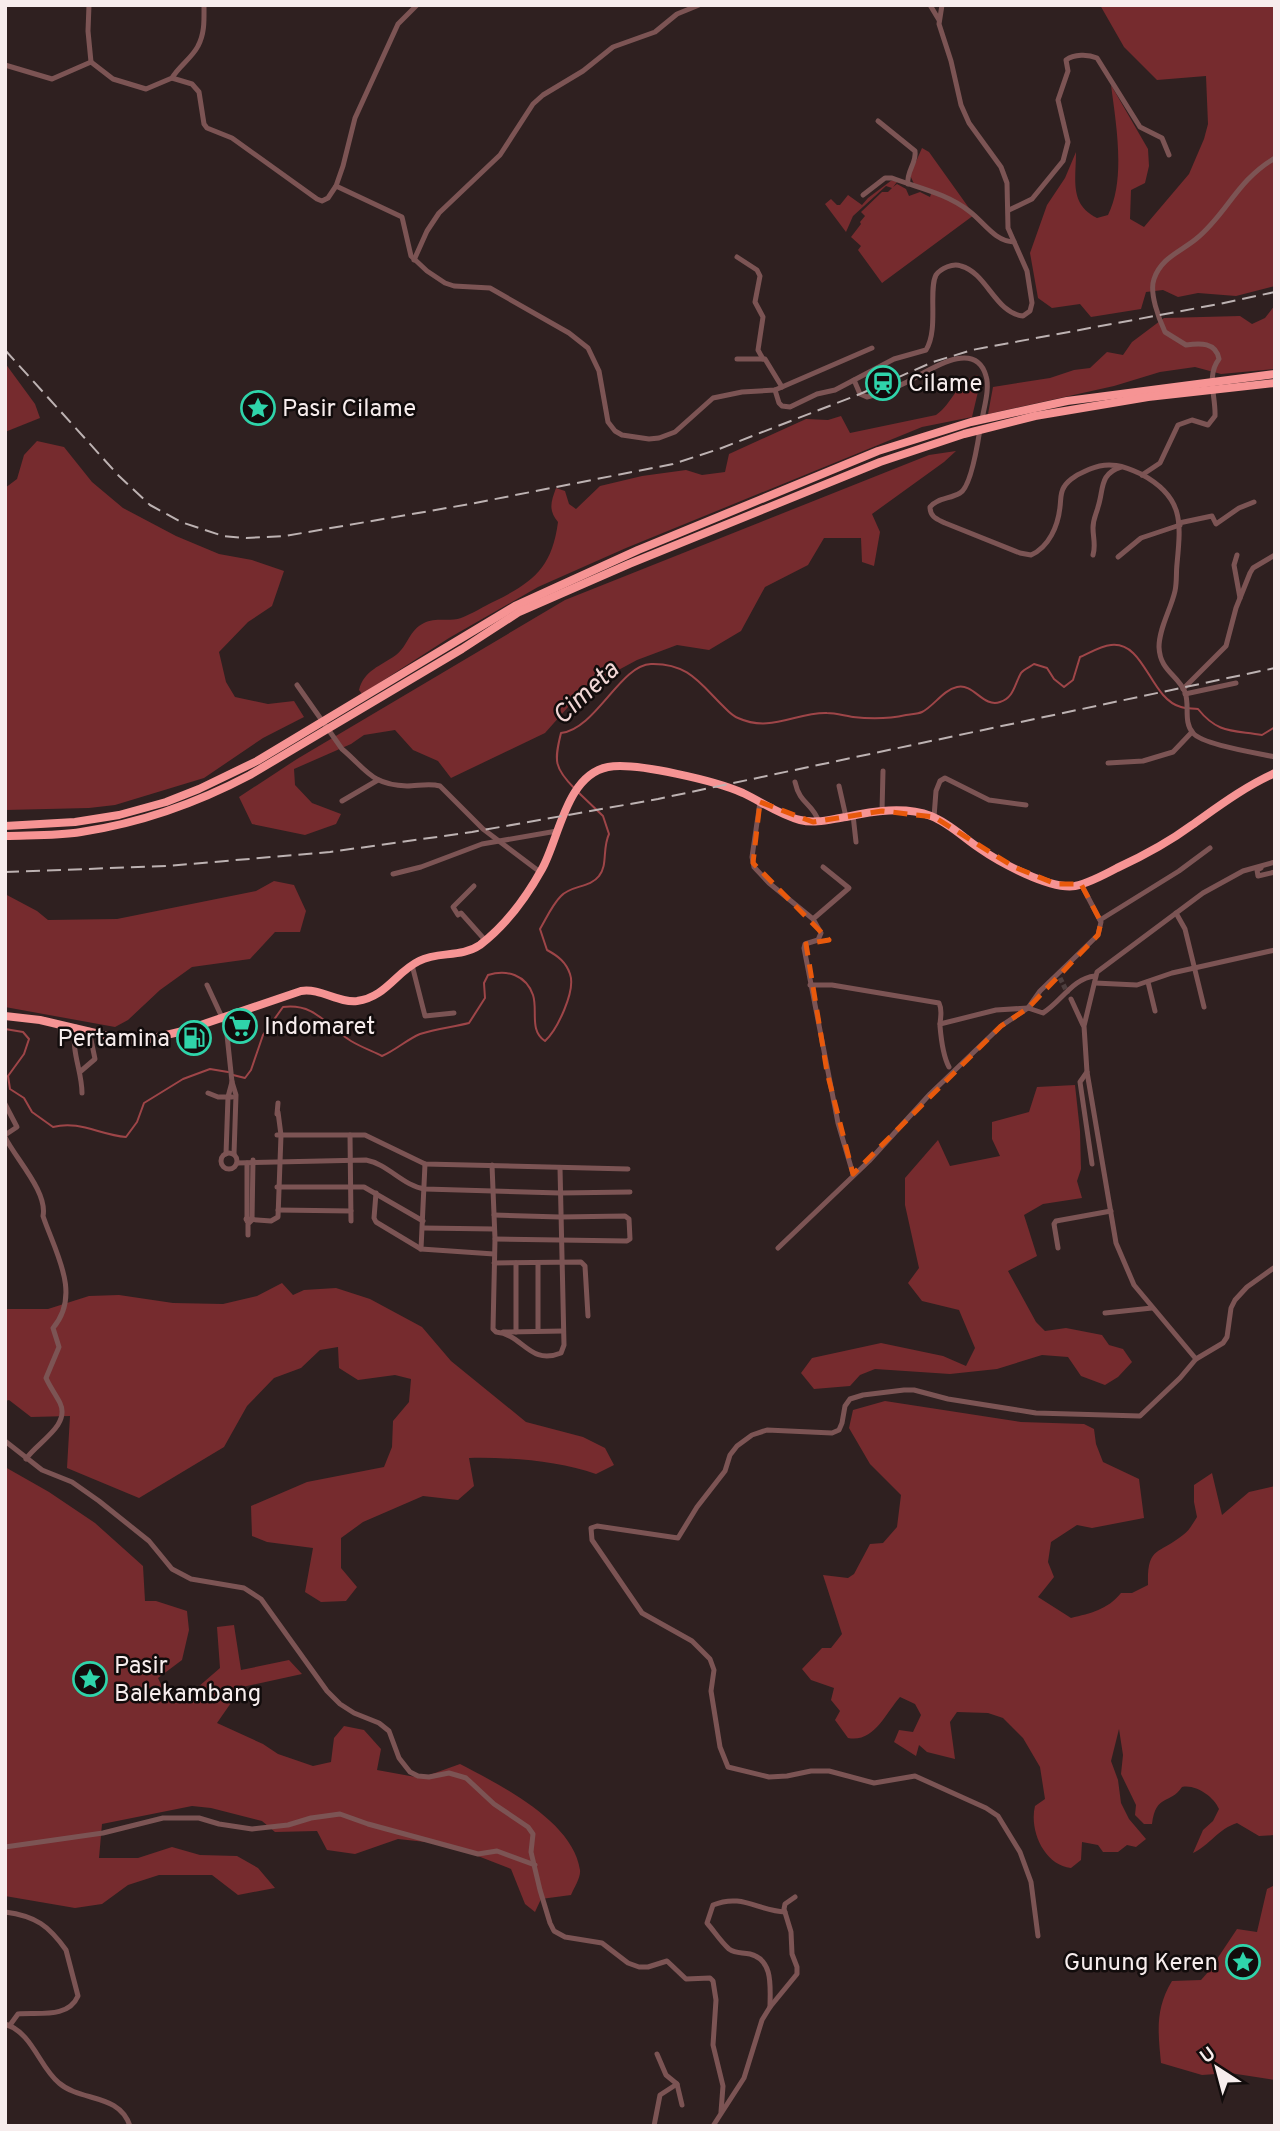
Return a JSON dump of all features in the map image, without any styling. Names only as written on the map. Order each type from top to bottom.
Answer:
[{"type":"highway","points":[[5,826],[75,822],[119,815],[166,802],[207,786],[257,761],[515,606],[638,550],[878,451],[971,422],[1067,401],[1275,374]]},
{"type":"highway","points":[[5,836],[79,833],[157,814],[218,792],[462,649],[519,612],[629,564],[902,454],[1035,416],[1148,397],[1275,383]]},
{"type":"highway","points":[[5,1016],[40,1020],[125,1040],[141,1041],[183,1031],[278,997],[307,990],[343,1000],[366,999],[385,990],[412,965],[431,957],[464,952],[485,940],[514,909],[540,873],[569,801],[591,775],[604,768],[623,766],[713,783],[801,820],[819,822],[882,811],[915,812],[934,817],[980,849],[1014,867],[1056,884],[1074,886],[1143,855],[1190,827],[1240,790],[1275,773]]},
{"type":"street","points":[[89,5],[91,62],[113,79],[146,89],[172,78],[178,67],[197,48],[204,31],[205,5]]},
{"type":"street","points":[[172,78],[196,87],[204,124],[212,132],[232,138],[322,201],[328,198],[336,186],[344,166],[355,118],[398,24],[417,5]]},
{"type":"street","points":[[414,260],[426,231],[439,213],[500,155],[533,104],[543,95],[583,71],[613,47],[655,32],[677,14],[699,5]]},
{"type":"street","points":[[737,257],[757,270],[761,276],[755,302],[763,317],[758,350],[778,389],[779,403],[786,407],[817,394],[835,390],[894,359],[928,349],[934,317],[935,277],[939,271],[950,266],[960,265],[971,270],[1012,313],[1019,316],[1028,314],[1032,303],[1028,277],[1007,222],[1007,183],[961,105],[939,20],[930,5]]},
{"type":"street","points":[[939,20],[942,5]]},
{"type":"street","points":[[1009,210],[1032,199],[1063,161],[1068,142],[1058,100],[1068,71],[1066,60],[1069,58],[1097,58],[1140,127],[1162,138],[1170,155]]},
{"type":"street","points":[[5,65],[52,79],[91,62]]},
{"type":"street","points":[[878,121],[915,151],[916,156],[907,174],[908,184]]},
{"type":"street","points":[[1142,475],[1160,463],[1178,425],[1192,420],[1210,424],[1215,416],[1213,366],[1219,359],[1218,353],[1211,345],[1186,345],[1165,331],[1153,287],[1154,279],[1173,253],[1196,239],[1208,227],[1247,178],[1275,158]]},
{"type":"street","points":[[863,195],[888,177],[940,193],[967,209],[1001,239],[1014,242]]},
{"type":"street","points":[[336,186],[402,217],[414,260],[444,283],[490,288],[569,333],[588,348],[599,371],[608,422],[622,435],[659,438],[675,432],[713,398],[741,392],[778,389],[872,348]]},
{"type":"street","points":[[854,380],[862,396],[870,396],[906,382],[933,367],[960,358],[976,363],[986,375],[986,386],[974,463],[964,491],[933,503],[930,507],[932,515],[944,523],[1029,556],[1041,549],[1049,539],[1058,520],[1060,495],[1067,483],[1093,467],[1115,464],[1124,466],[1142,475],[1169,495],[1180,524],[1181,537],[1175,591],[1159,647],[1163,664],[1184,691],[1187,720],[1192,732],[1205,740],[1275,757]]},
{"type":"street","points":[[737,359],[763,359]]},
{"type":"street","points":[[1093,555],[1094,515],[1102,483],[1109,473],[1124,466]]},
{"type":"street","points":[[1118,557],[1141,538],[1212,516],[1216,524],[1239,508],[1254,502]]},
{"type":"street","points":[[1237,555],[1234,565],[1240,598]]},
{"type":"street","points":[[1184,691],[1226,646],[1240,598],[1253,568],[1275,555]]},
{"type":"street","points":[[1184,691],[1236,683]]},
{"type":"street","points":[[298,685],[344,752],[352,756],[369,776],[407,786],[440,786],[474,821],[540,873]]},
{"type":"street","points":[[1108,763],[1143,761],[1173,752],[1192,732]]},
{"type":"street","points":[[882,811],[883,771]]},
{"type":"street","points":[[934,817],[936,791],[940,781],[945,778],[989,800],[1026,806]]},
{"type":"street","points":[[342,801],[378,780]]},
{"type":"street","points":[[795,782],[799,797],[814,811],[819,822]]},
{"type":"street","points":[[839,786],[856,842]]},
{"type":"street","points":[[761,802],[752,857],[754,867],[813,919],[821,935],[818,940],[804,946],[838,1123],[853,1174]]},
{"type":"street","points":[[393,874],[421,867],[482,844],[557,831]]},
{"type":"street","points":[[1100,920],[1179,871],[1210,848]]},
{"type":"street","points":[[1274,862],[1256,872],[1258,876],[1275,872]]},
{"type":"street","points":[[1196,1359],[1152,1308],[1126,1270],[1116,1243],[1087,1072],[1084,1026],[1097,972],[1203,893],[1243,871],[1274,862]]},
{"type":"street","points":[[813,919],[830,902],[849,889],[823,867]]},
{"type":"street","points":[[778,1248],[869,1161],[930,1094],[1001,1026],[1028,1008],[1040,991],[1059,976],[1098,935],[1100,920],[1081,884]]},
{"type":"street","points":[[474,886],[453,907],[485,940]]},
{"type":"street","points":[[1176,913],[1185,929],[1204,1007]]},
{"type":"street","points":[[940,1024],[996,1010],[1028,1008],[1045,1012],[1074,985],[1089,977],[1132,986],[1162,976],[1275,950]]},
{"type":"street","points":[[412,965],[425,1016],[454,1013]]},
{"type":"street","points":[[1148,982],[1155,1011]]},
{"type":"street","points":[[207,985],[228,1035],[231,1068],[228,1097],[234,1158]]},
{"type":"street","points":[[810,985],[832,985],[939,1003],[945,1058],[949,1067]]},
{"type":"street","points":[[1071,999],[1084,1026]]},
{"type":"street","points":[[60,1025],[61,1043]]},
{"type":"street","points":[[76,1027],[73,1043],[81,1071],[82,1093]]},
{"type":"street","points":[[81,1071],[95,1058],[89,1030]]},
{"type":"street","points":[[1087,1072],[1080,1082],[1092,1164]]},
{"type":"street","points":[[231,1080],[235,1096],[234,1158]]},
{"type":"street","points":[[208,1093],[218,1097],[235,1096]]},
{"type":"street","points":[[249,1221],[274,1220],[278,1217],[278,1103]]},
{"type":"street","points":[[5,1104],[17,1128],[5,1136],[45,1208],[43,1216],[66,1280],[66,1300],[60,1319],[53,1328],[59,1347],[46,1378],[62,1413],[57,1426],[31,1450],[26,1459]]},
{"type":"street","points":[[279,1135],[372,1137],[425,1164],[628,1169]]},
{"type":"street","points":[[350,1135],[351,1221]]},
{"type":"street","points":[[234,1158],[251,1162],[374,1162],[411,1185],[425,1189],[630,1192]]},
{"type":"street","points":[[247,1236],[251,1162]]},
{"type":"street","points":[[421,1249],[425,1164]]},
{"type":"street","points":[[492,1165],[495,1239],[493,1329],[503,1333],[563,1331]]},
{"type":"street","points":[[503,1333],[532,1353],[548,1356],[558,1354],[564,1349],[560,1168]]},
{"type":"street","points":[[279,1187],[364,1186],[423,1225],[494,1229]]},
{"type":"street","points":[[376,1193],[376,1222],[421,1249],[494,1254]]},
{"type":"street","points":[[278,1209],[351,1211]]},
{"type":"street","points":[[1058,1248],[1054,1223],[1056,1221],[1111,1211]]},
{"type":"street","points":[[494,1215],[625,1216],[629,1219],[630,1239],[495,1239]]},
{"type":"street","points":[[494,1263],[584,1264],[587,1316]]},
{"type":"street","points":[[516,1263],[516,1332]]},
{"type":"street","points":[[538,1263],[538,1331]]},
{"type":"street","points":[[1038,1936],[1031,1882],[1020,1852],[998,1816],[986,1808],[915,1776],[874,1783],[830,1771],[769,1777],[728,1767],[720,1747],[711,1691],[714,1670],[710,1659],[692,1641],[642,1613],[592,1540],[591,1528],[597,1526],[678,1538],[697,1507],[725,1471],[730,1455],[742,1440],[767,1430],[820,1433],[839,1430],[845,1406],[850,1399],[863,1395],[915,1390],[948,1399],[1036,1413],[1135,1417],[1150,1408],[1196,1359],[1223,1343],[1227,1337],[1231,1308],[1238,1296],[1275,1267]]},
{"type":"street","points":[[1105,1313],[1152,1308]]},
{"type":"street","points":[[5,1441],[41,1470],[72,1482],[99,1501],[149,1541],[172,1569],[191,1579],[244,1588],[261,1599],[296,1644],[327,1691],[340,1704],[379,1723],[389,1731],[399,1758],[410,1772],[429,1777],[449,1773],[466,1778],[494,1804],[528,1827],[533,1834],[531,1852],[550,1923],[559,1934],[572,1939],[602,1943],[634,1965],[648,1967],[667,1961],[686,1979],[710,1978],[713,1981],[716,2000],[713,2045],[723,2087],[721,2112]]},
{"type":"street","points":[[5,1847],[103,1833],[163,1818],[198,1818],[253,1829],[340,1814],[478,1853],[496,1851],[535,1865]]},
{"type":"street","points":[[713,2126],[744,2078],[758,2030],[770,2007],[797,1974],[785,1912],[785,1904],[795,1897]]},
{"type":"street","points":[[770,2007],[767,1968],[761,1959],[728,1948],[708,1923],[708,1915],[713,1905],[722,1901],[738,1900],[785,1912]]},
{"type":"street","points":[[5,1912],[38,1920],[62,1945],[66,1950],[78,1996],[74,2003],[56,2013],[18,2014],[8,2024],[24,2037],[60,2085],[113,2104],[121,2110],[130,2126]]},
{"type":"street","points":[[657,2054],[666,2075],[677,2084],[682,2105]]},
{"type":"street","points":[[654,2126],[660,2095],[677,2084]]},
{"type":"highlighted area","points":[[760,802],[813,822],[882,811],[934,817],[1014,867],[1056,884],[1081,884],[1101,922],[1098,935],[1028,1008],[1001,1026],[853,1174],[827,1072],[806,944],[829,940],[753,863]]},
{"type":"shaded area","points":[[1100,5],[1275,5],[1275,286],[1236,296],[1198,293],[1178,297],[1163,290],[1146,292],[1141,309],[1091,317],[1080,304],[1052,308],[1038,298],[1030,253],[1047,205],[1065,178],[1076,152],[1076,190],[1082,206],[1097,218],[1108,215],[1114,201],[1118,151],[1111,85],[1148,149],[1149,166],[1145,183],[1131,190],[1130,219],[1144,227],[1189,174],[1208,124],[1206,76],[1157,80],[1124,47]]},
{"type":"shaded area","points":[[922,148],[929,152],[974,215],[882,283],[858,250],[861,246],[851,237],[865,216],[861,212],[882,192],[888,192],[892,188],[886,186],[853,216],[846,232],[825,204],[831,199],[840,205],[848,195],[862,205],[892,180],[897,182],[893,187],[897,184],[906,189],[909,196],[920,192],[930,197],[932,191],[914,184],[910,175]]},
{"type":"shaded area","points":[[1275,305],[1275,369],[1221,374],[1195,367],[1160,372],[1114,386],[988,414],[993,387],[1050,378],[1090,368],[1107,352],[1123,355],[1132,342],[1164,318],[1240,316],[1252,324],[1265,318]]},
{"type":"shaded area","points":[[5,363],[35,404],[40,418],[5,432]]},
{"type":"shaded area","points":[[977,375],[981,379],[972,417],[922,427],[626,548],[538,587],[449,638],[362,694],[359,690],[369,673],[396,655],[419,626],[433,620],[465,616],[520,587],[538,572],[551,551],[555,538],[558,522],[551,506],[556,488],[565,491],[569,504],[576,509],[600,486],[642,476],[686,470],[702,475],[725,472],[729,454],[806,419],[828,420],[841,416],[850,433],[936,415],[964,383]]},
{"type":"shaded area","points":[[37,441],[64,447],[92,482],[123,508],[176,536],[219,554],[252,560],[284,571],[272,606],[248,622],[219,652],[226,682],[235,697],[268,704],[294,701],[304,717],[263,738],[204,778],[115,805],[5,810],[5,488],[17,479],[24,455]]},
{"type":"shaded area","points":[[956,451],[872,514],[880,532],[874,566],[862,562],[861,538],[824,538],[808,565],[765,587],[741,631],[709,650],[677,645],[637,660],[585,688],[545,733],[451,778],[438,761],[413,750],[395,730],[364,735],[351,744],[294,769],[295,785],[312,803],[341,814],[336,824],[305,835],[252,824],[239,797],[297,759],[565,600],[929,455]]},
{"type":"shaded area","points":[[274,881],[294,885],[306,911],[300,932],[275,932],[250,959],[192,967],[160,990],[128,1020],[115,1027],[5,1007],[5,894],[48,920],[117,919],[256,891]]},
{"type":"shaded area","points":[[1075,1085],[1081,1169],[1077,1181],[1082,1198],[1043,1204],[1024,1215],[1037,1256],[1008,1271],[1036,1322],[1045,1331],[1066,1328],[1102,1335],[1109,1345],[1123,1349],[1132,1362],[1118,1377],[1105,1385],[1081,1376],[1068,1357],[1042,1355],[997,1369],[950,1374],[875,1369],[860,1375],[850,1386],[814,1389],[801,1373],[812,1358],[881,1343],[943,1356],[966,1366],[975,1348],[959,1310],[922,1301],[908,1283],[919,1268],[905,1205],[905,1178],[938,1140],[950,1166],[1000,1156],[992,1139],[992,1122],[1029,1112],[1037,1087]]},
{"type":"shaded area","points":[[282,1283],[293,1295],[304,1290],[336,1288],[370,1299],[422,1327],[451,1361],[526,1422],[583,1437],[605,1448],[614,1465],[596,1474],[534,1461],[469,1458],[474,1486],[458,1500],[423,1496],[363,1522],[341,1538],[341,1568],[357,1587],[346,1601],[321,1602],[305,1592],[313,1548],[267,1542],[252,1536],[251,1506],[307,1482],[384,1467],[392,1447],[393,1421],[409,1402],[411,1379],[395,1375],[358,1380],[339,1368],[338,1347],[320,1350],[301,1368],[274,1378],[247,1406],[224,1447],[139,1498],[67,1468],[70,1416],[31,1417],[9,1400],[5,1401],[5,1309],[48,1309],[89,1296],[119,1295],[173,1303],[223,1304],[257,1296]]},
{"type":"shaded area","points":[[885,1401],[1021,1422],[1084,1424],[1094,1429],[1103,1462],[1139,1479],[1144,1518],[1092,1528],[1077,1525],[1051,1542],[1048,1562],[1054,1577],[1038,1597],[1071,1618],[1098,1610],[1121,1593],[1132,1593],[1148,1585],[1152,1557],[1191,1527],[1197,1517],[1194,1485],[1212,1473],[1222,1515],[1249,1492],[1275,1486],[1275,1835],[1259,1836],[1237,1823],[1224,1829],[1193,1853],[1203,1830],[1213,1821],[1219,1809],[1204,1792],[1193,1787],[1182,1787],[1160,1803],[1152,1824],[1144,1824],[1135,1815],[1136,1805],[1121,1774],[1123,1755],[1119,1729],[1111,1761],[1118,1780],[1121,1803],[1129,1819],[1146,1839],[1136,1847],[1127,1845],[1118,1852],[1103,1852],[1098,1845],[1082,1842],[1081,1860],[1071,1868],[1053,1860],[1041,1845],[1034,1825],[1035,1806],[1045,1799],[1040,1767],[1023,1738],[1003,1718],[988,1713],[957,1712],[950,1722],[955,1759],[927,1752],[919,1745],[916,1756],[894,1742],[899,1730],[913,1732],[921,1715],[915,1704],[900,1697],[872,1732],[857,1738],[848,1738],[835,1720],[840,1711],[831,1700],[834,1688],[811,1680],[802,1669],[822,1648],[831,1648],[842,1634],[823,1575],[848,1578],[854,1574],[870,1544],[883,1543],[897,1527],[901,1495],[870,1464],[849,1428],[853,1410]]},
{"type":"shaded area","points":[[5,1467],[95,1523],[143,1566],[145,1601],[156,1601],[187,1611],[189,1630],[182,1660],[158,1678],[166,1695],[190,1694],[220,1668],[217,1627],[234,1625],[241,1670],[289,1660],[302,1674],[242,1687],[217,1723],[263,1744],[278,1754],[313,1766],[331,1762],[334,1738],[344,1726],[364,1730],[381,1749],[377,1770],[421,1778],[460,1764],[514,1794],[550,1820],[564,1836],[574,1852],[580,1870],[571,1895],[541,1899],[535,1912],[525,1904],[511,1869],[465,1851],[435,1843],[398,1839],[355,1854],[327,1850],[317,1831],[275,1832],[262,1821],[192,1806],[102,1824],[99,1858],[138,1858],[172,1847],[200,1855],[237,1856],[258,1868],[275,1888],[238,1895],[212,1875],[159,1875],[128,1885],[102,1904],[75,1908],[5,1896]]},
{"type":"shaded area","points":[[1275,1885],[1275,2080],[1230,2073],[1202,2075],[1161,2063],[1160,2011],[1172,1981],[1201,1980],[1237,1929],[1257,1932],[1267,1889]]},
{"type":"waterway","name":"Cimeta","points":[[575,789],[559,769],[557,751],[561,733],[574,729],[585,721],[629,675],[640,667],[651,664],[674,667],[691,675],[734,716],[750,722],[772,723],[830,713],[873,718],[916,714],[947,691],[957,687],[968,688],[988,702],[1000,702],[1011,694],[1022,672],[1034,664],[1047,668],[1054,679],[1064,687],[1073,680],[1080,657],[1099,648],[1122,646],[1140,661],[1170,702],[1183,708],[1198,709],[1212,723],[1234,731],[1262,735],[1275,727]]},
{"type":"waterway","name":"Cimeta","points":[[233,1075],[245,1078],[251,1070],[263,1035],[283,1007],[312,1012],[351,1041],[382,1056],[420,1034],[469,1023],[485,998],[484,983],[488,975],[495,973],[515,975],[530,988],[537,1032],[545,1041],[564,1010],[571,981],[564,963],[547,950],[540,929],[565,892],[591,883],[602,872],[609,834],[603,816],[579,793]]},
{"type":"waterway","name":"Cimeta","points":[[5,1029],[23,1032],[29,1039],[24,1054],[8,1076],[10,1089],[24,1098],[32,1112],[53,1127],[72,1125],[126,1137],[137,1122],[144,1103],[183,1079],[210,1069],[228,1072]]},
{"type":"tunnel","points":[[1060,978],[1068,994]]},
{"type":"railway","points":[[5,350],[119,476],[150,505],[181,522],[223,536],[246,538],[285,536],[470,504],[673,464],[860,394],[933,362],[972,350],[1275,292]]},
{"type":"railway","points":[[5,872],[167,866],[330,852],[472,832],[658,799],[1275,668]]},
{"type":"place","name":"Cilame","points":[[883,383]]},
{"type":"place","name":"Pasir Cilame","points":[[258,408]]},
{"type":"place","name":"Indomaret","points":[[240,1026]]},
{"type":"place","name":"Pertamina","points":[[194,1038]]},
{"type":"place","name":"Pasir Balekambang","points":[[90,1679]]},
{"type":"place","name":"Gunung Keren","points":[[1243,1962]]}]
